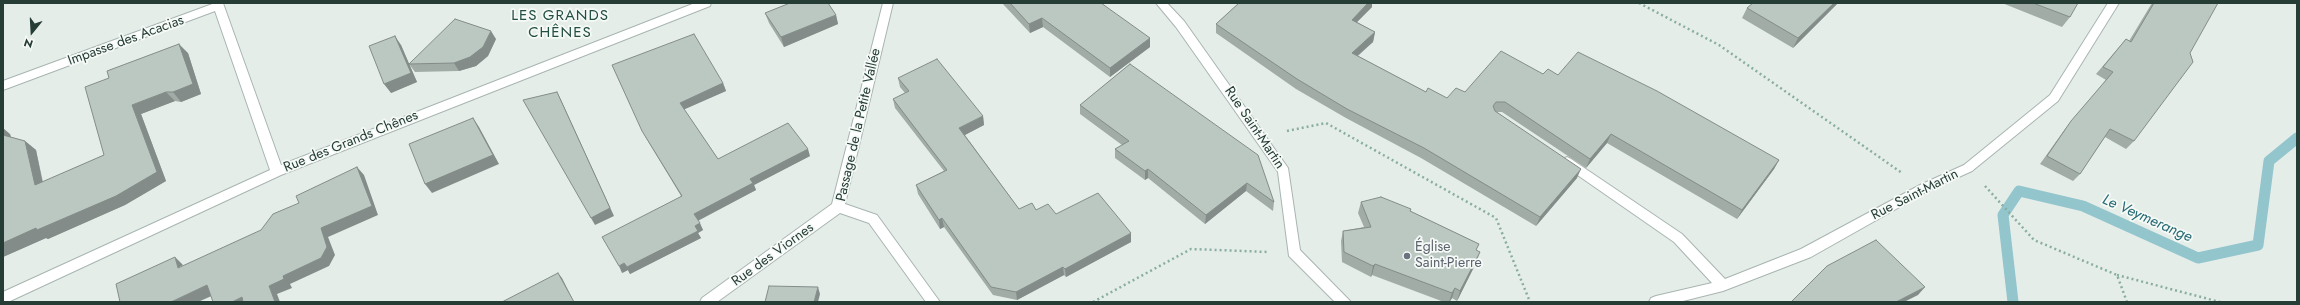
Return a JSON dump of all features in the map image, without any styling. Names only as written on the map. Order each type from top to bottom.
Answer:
[{"type":"street","name":"Rue des Grands Chênes","points":[[3,298],[277,172],[706,3]]},
{"type":"street","name":"Passage de la Petite Vallée","points":[[888,3],[838,207],[873,219],[933,302]]},
{"type":"street","name":"Rue Saint-Martin","points":[[1161,3],[1180,24],[1262,136],[1284,171],[1294,252]]},
{"type":"street","name":"Rue Saint-Martin","points":[[1656,302],[1724,286],[1806,253],[1924,188],[1968,168],[2054,98],[2114,3]]},
{"type":"street","name":"Impasse des Acacias","points":[[3,86],[219,6],[277,172]]},
{"type":"street","points":[[1556,155],[1678,238],[1724,286]]},
{"type":"street","name":"Rue des Viornes","points":[[707,302],[744,277],[838,207]]},
{"type":"street","points":[[1294,252],[1344,302]]},
{"type":"path","points":[[1639,3],[1719,45],[1924,188]]},
{"type":"path","points":[[1262,136],[1326,123],[1496,218],[1530,302]]},
{"type":"path","points":[[1968,168],[2034,240],[2117,275],[2220,302]]},
{"type":"path","points":[[1093,302],[1190,249],[1294,252]]},
{"type":"path","points":[[2117,275],[2126,302]]},
{"type":"building","points":[[790,3],[828,3],[836,15],[781,37],[765,13]]},
{"type":"building","points":[[1010,3],[1101,3],[1150,38],[1110,68],[1042,18],[1029,24]]},
{"type":"building","points":[[1239,3],[1368,3],[1352,20],[1375,32],[1352,53],[1426,92],[1428,88],[1447,98],[1456,88],[1465,92],[1501,51],[1543,74],[1548,69],[1558,75],[1578,52],[1657,91],[1779,160],[1742,210],[1611,134],[1590,159],[1505,102],[1496,102],[1493,106],[1495,111],[1581,169],[1540,217],[1424,148],[1347,109],[1297,79],[1216,24]]},
{"type":"building","points":[[1753,3],[1834,3],[1798,38],[1747,8]]},
{"type":"building","points":[[2033,3],[2078,3],[2070,17]]},
{"type":"building","points":[[2154,3],[2218,3],[2190,53],[2193,62],[2134,141],[2110,129],[2080,174],[2047,156],[2071,121],[2113,72],[2103,67],[2126,39],[2131,42]]},
{"type":"building","points":[[455,19],[491,31],[483,47],[470,57],[454,63],[409,64]]},
{"type":"building","points":[[694,34],[723,83],[680,103],[718,159],[788,123],[808,149],[750,179],[753,183],[694,214],[700,223],[695,226],[698,231],[627,267],[624,263],[619,266],[602,237],[682,196],[642,131],[612,65]]},
{"type":"building","points":[[395,36],[411,73],[384,84],[369,46]]},
{"type":"building","points":[[179,44],[193,84],[173,92],[166,92],[132,105],[157,172],[116,196],[3,243],[3,135],[25,141],[35,185],[104,155],[85,87],[109,78],[107,71]]},
{"type":"building","points":[[937,59],[983,116],[959,128],[1019,209],[1032,203],[1036,210],[1048,204],[1056,214],[1098,193],[1131,233],[1065,269],[1063,267],[1016,292],[991,287],[942,218],[939,220],[916,185],[947,170],[893,99],[909,91],[898,78]]},
{"type":"building","points":[[1130,64],[1258,155],[1274,202],[1247,183],[1206,215],[1148,169],[1145,171],[1115,149],[1129,141],[1080,105]]},
{"type":"building","points":[[557,92],[610,208],[591,218],[523,100]]},
{"type":"building","points":[[473,118],[493,155],[425,184],[409,144]]},
{"type":"building","points":[[357,167],[372,206],[321,228],[327,247],[321,258],[283,276],[284,279],[269,286],[275,302],[243,302],[242,297],[232,302],[213,302],[207,285],[171,302],[120,302],[116,284],[175,257],[178,268],[261,230],[273,214],[299,203],[296,196]]},
{"type":"building","name":"Église Saint-Pierre","points":[[1381,197],[1411,209],[1410,211],[1479,244],[1476,250],[1480,252],[1460,291],[1455,288],[1452,293],[1375,264],[1373,266],[1344,252],[1343,231],[1371,227],[1361,202]]},
{"type":"building","points":[[1876,240],[1925,287],[1896,302],[1791,302],[1827,266]]},
{"type":"building","points":[[558,273],[574,302],[502,302]]},
{"type":"building","points":[[769,286],[818,287],[814,302],[765,302]]},
{"type":"waterway","name":"Le Veymerange","points":[[2013,302],[2003,215],[2019,191],[2083,206],[2198,258],[2258,245],[2269,161],[2297,138]]},
{"type":"place","name":"Église Saint-Pierre","points":[[1407,256]]},
{"type":"district","name":"LES GRANDS CHÊNES","points":[[560,24]]}]
